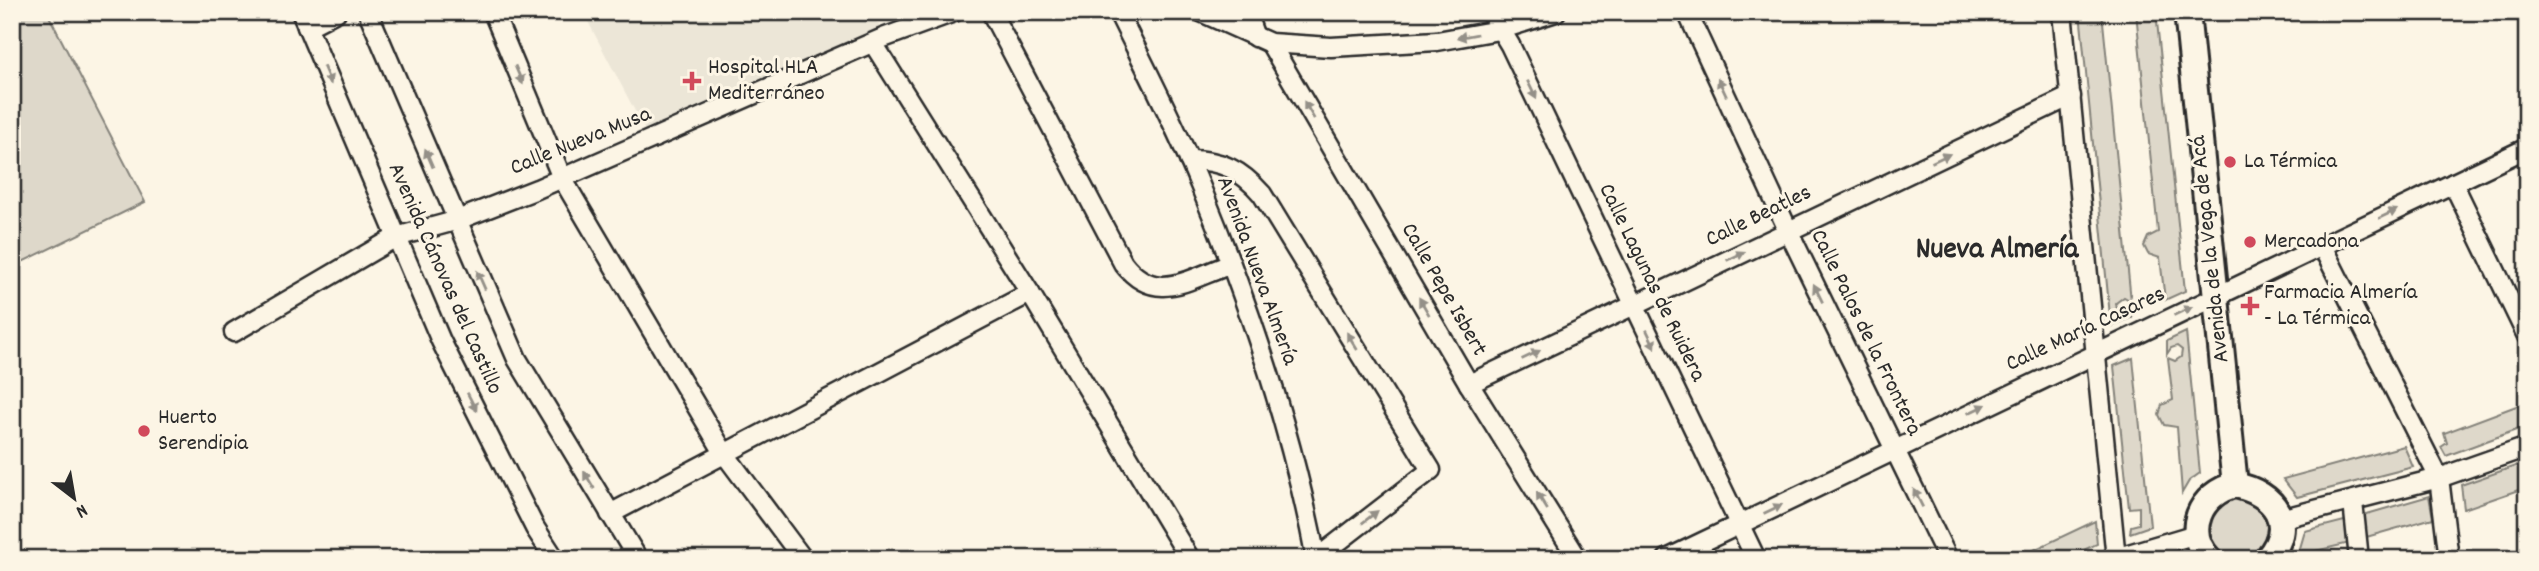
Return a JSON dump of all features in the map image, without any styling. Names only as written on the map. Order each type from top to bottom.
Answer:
[{"type":"main road","name":"Avenida de la Vega de Acá","points":[[2187,12],[2235,485]]},
{"type":"main road","points":[[2209,559],[2202,551],[2196,534],[2198,516],[2208,499],[2235,485],[2263,493],[2270,499],[2280,519],[2278,540],[2267,559]]},
{"type":"street","points":[[304,20],[336,12]]},
{"type":"street","name":"Avenida Cánovas del Castillo","points":[[368,12],[455,221],[517,359],[638,559]]},
{"type":"street","points":[[493,12],[562,178],[724,453],[803,559]]},
{"type":"street","name":"Calle Nueva Musa","points":[[234,331],[396,237],[455,221],[562,178],[873,43],[954,12]]},
{"type":"street","points":[[991,12],[1123,264],[1133,278],[1148,286],[1167,287],[1229,265]]},
{"type":"street","name":"Avenida Nueva Almería","points":[[1118,12],[1189,160],[1229,265],[1293,457],[1316,559]]},
{"type":"street","points":[[1201,12],[1262,40],[1331,47],[1437,41],[1499,30],[1556,12]]},
{"type":"street","name":"Calle Pepe Isbert","points":[[1247,12],[1469,384],[1578,559]]},
{"type":"street","name":"Calle Lagunas de Ruidera","points":[[1490,12],[1510,45],[1756,559]]},
{"type":"street","name":"Calle Palos de la Frontera","points":[[1688,12],[1788,230],[1948,559]]},
{"type":"street","points":[[2062,12],[2114,558],[2196,534]]},
{"type":"street","name":"Avenida Cánovas del Castillo","points":[[304,20],[441,341],[535,528],[555,559]]},
{"type":"street","points":[[873,43],[1030,292],[1190,559]]},
{"type":"street","name":"Calle Beatles","points":[[1469,384],[2071,96]]},
{"type":"street","name":"Calle María Casares","points":[[1667,559],[2527,148]]},
{"type":"street","points":[[1189,160],[1223,163],[1239,171],[1262,194],[1431,470],[1316,559]]},
{"type":"street","points":[[2453,183],[2527,336]]},
{"type":"street","points":[[2322,246],[2440,478],[2449,559]]},
{"type":"street","points":[[610,514],[1030,292]]},
{"type":"street","points":[[2280,519],[2440,478],[2527,447]]},
{"type":"street","points":[[2353,502],[2359,559]]},
{"type":"shaded area","points":[[12,12],[47,12],[145,202],[12,267]]},
{"type":"shaded area","name":"Hospital HLA Mediterráneo","points":[[583,12],[870,12],[882,30],[646,132]]},
{"type":"shaded area","points":[[2080,12],[2102,12],[2131,301],[2124,297],[2116,303],[2117,310],[2124,312],[2132,307],[2132,317],[2111,326]]},
{"type":"shaded area","points":[[2136,12],[2156,12],[2185,291],[2165,300],[2160,258],[2148,254],[2144,246],[2148,237],[2158,232]]},
{"type":"shaded area","points":[[2186,332],[2200,473],[2189,481],[2182,493],[2177,427],[2164,425],[2159,415],[2162,405],[2173,400],[2168,358],[2175,361],[2181,357],[2182,350],[2177,346],[2171,348],[2167,354],[2167,341]]},
{"type":"shaded area","points":[[2133,358],[2150,526],[2130,533],[2131,526],[2139,524],[2139,507],[2129,508],[2114,366]]},
{"type":"shaded area","points":[[2527,402],[2527,426],[2446,456],[2441,447],[2447,443],[2444,433]]},
{"type":"shaded area","points":[[2404,446],[2413,467],[2297,497],[2283,479]]},
{"type":"shaded area","points":[[2527,462],[2527,487],[2464,509],[2461,485]]},
{"type":"shaded area","points":[[2237,495],[2266,512],[2268,524],[2265,543],[2260,550],[2254,555],[2235,559],[2223,556],[2207,535],[2211,510]]},
{"type":"shaded area","points":[[2429,496],[2433,518],[2363,538],[2360,516]]},
{"type":"shaded area","points":[[2348,520],[2350,543],[2298,555],[2305,531]]},
{"type":"shaded area","points":[[2095,521],[2097,544],[2064,559],[2015,559]]},
{"type":"place","name":"Hospital HLA Mediterráneo","points":[[692,81]]},
{"type":"place","name":"La Térmica","points":[[2230,162]]},
{"type":"place","name":"Mercadona","points":[[2250,242]]},
{"type":"place","name":"Farmacia Almería - La Térmica","points":[[2250,306]]},
{"type":"place","name":"Huerto Serendipia","points":[[144,431]]},
{"type":"district","name":"Nueva Almería","points":[[1997,251]]}]
